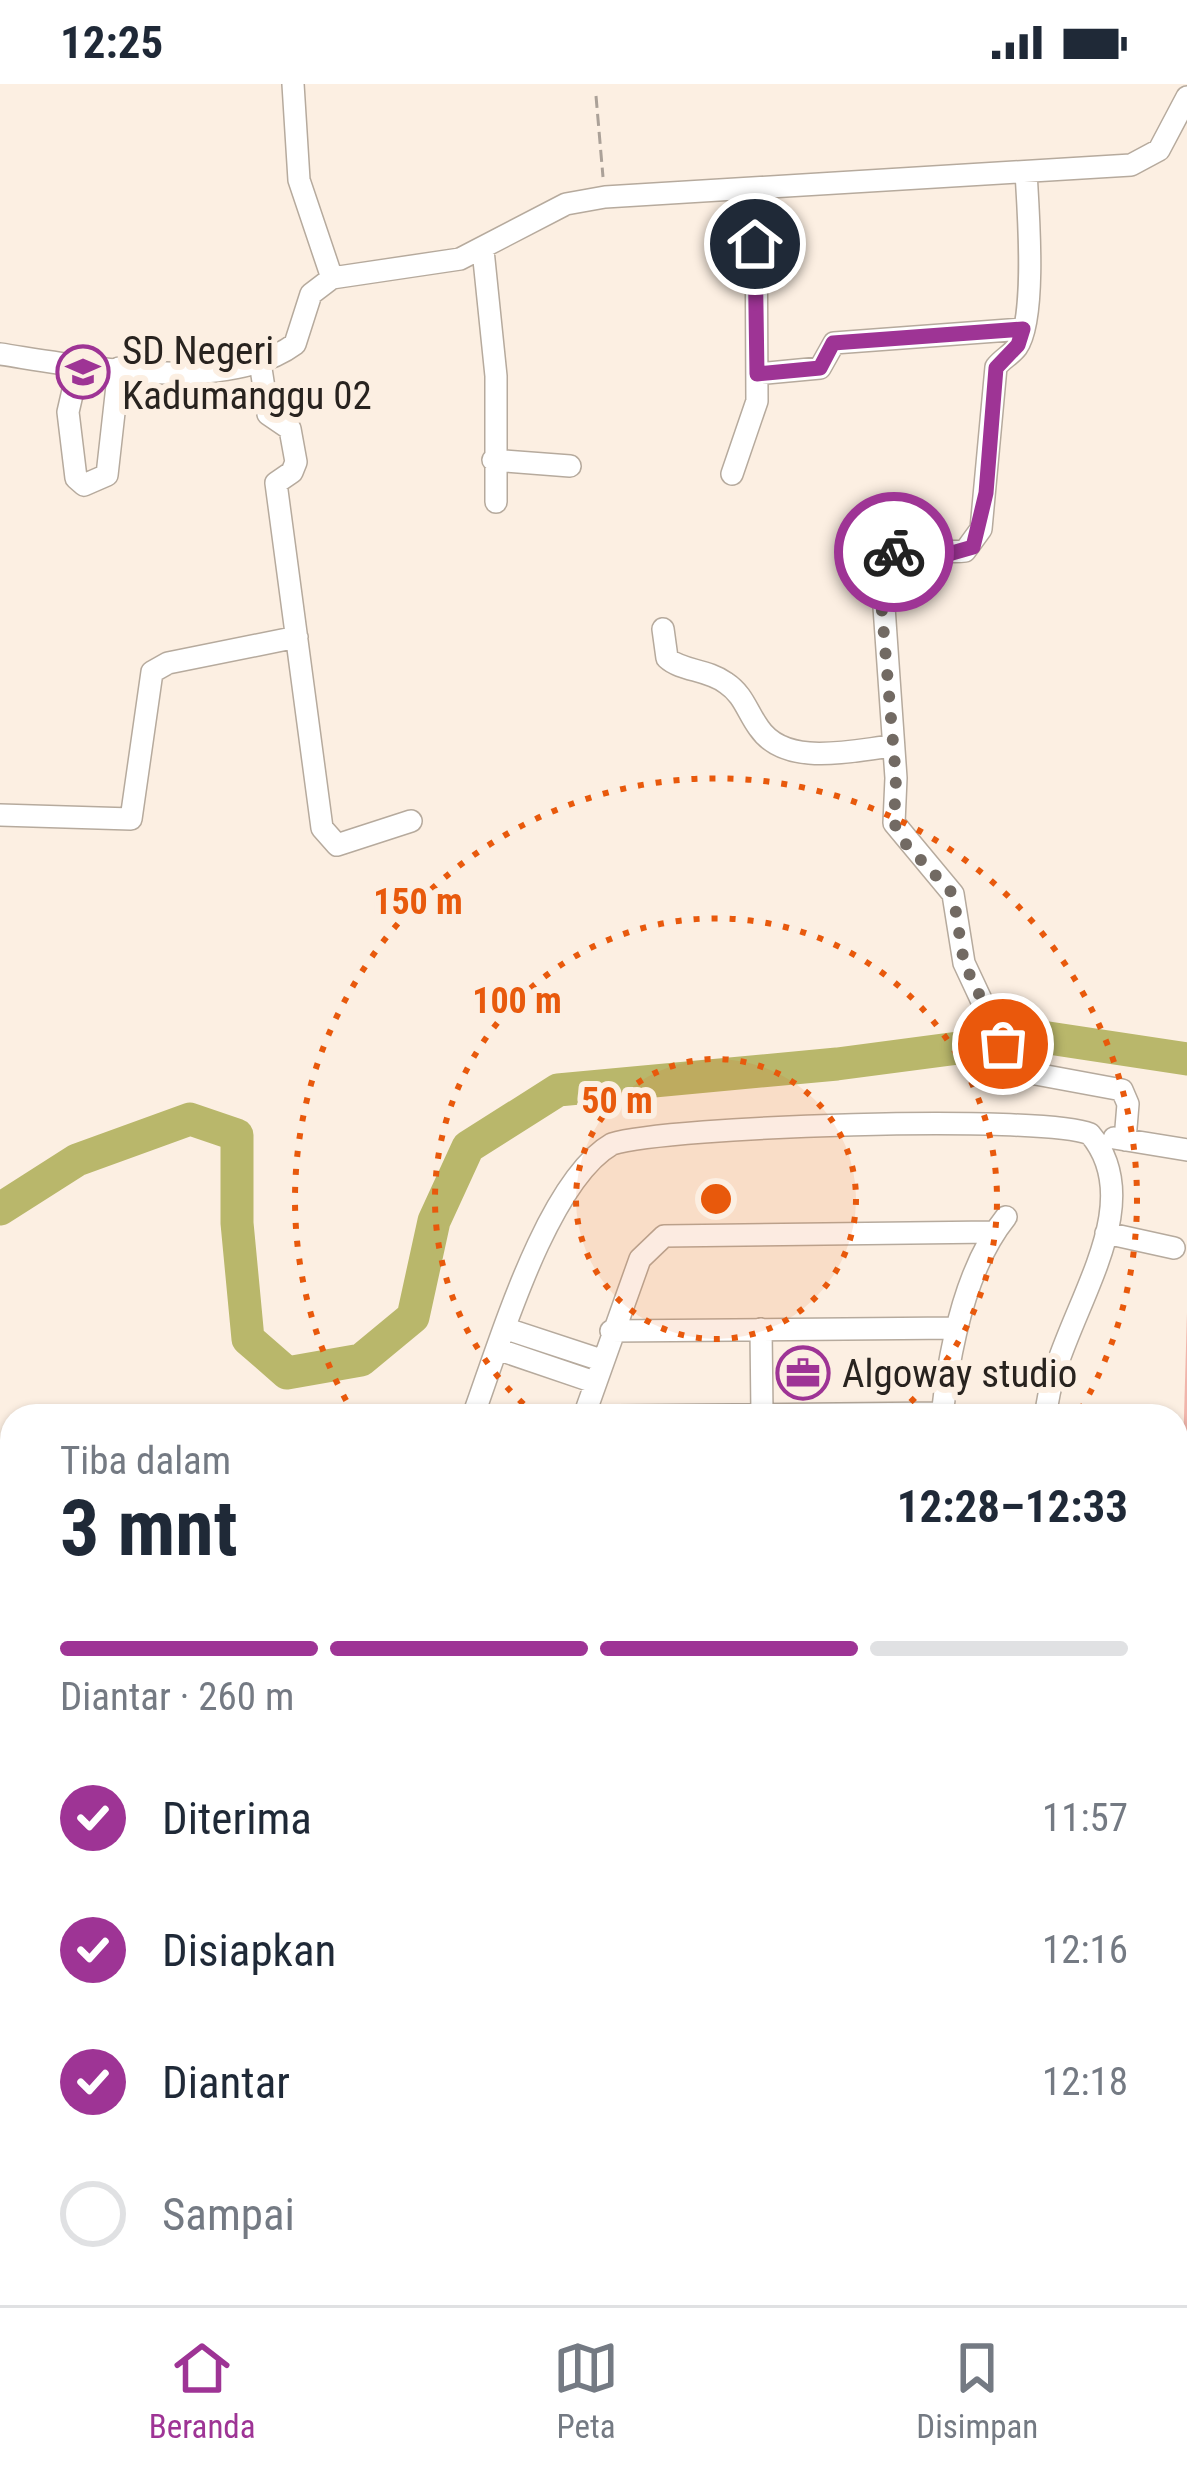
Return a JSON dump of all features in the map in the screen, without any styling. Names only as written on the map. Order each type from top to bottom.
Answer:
[{"type":"street","points":[[293,84],[299,180],[332,278]]},
{"type":"street","points":[[0,354],[194,371],[260,362],[296,344],[311,294],[332,278],[460,260],[548,212],[605,197],[1144,161],[1159,150],[1183,94]]},
{"type":"street","points":[[1026,172],[1030,244],[1023,329],[1018,345],[996,368],[986,493],[973,547],[952,553],[893,552],[881,563],[894,823],[904,842],[953,894],[964,963],[1014,1070],[1122,1090],[1128,1104],[1125,1140]]},
{"type":"street","points":[[732,474],[754,422],[756,190]]},
{"type":"street","points":[[483,250],[496,376],[496,502]]},
{"type":"street","points":[[757,374],[820,368],[833,343],[1023,329]]},
{"type":"street","points":[[260,362],[268,414],[290,429],[295,447],[292,472],[276,483],[326,837],[344,845],[410,820]]},
{"type":"street","points":[[79,364],[68,412],[76,478],[84,485],[107,475],[119,368]]},
{"type":"street","points":[[493,460],[570,466]]},
{"type":"street","points":[[663,629],[667,658],[702,668],[732,686],[759,730],[777,745],[811,752],[893,746]]},
{"type":"street","points":[[0,814],[131,819],[149,679],[158,668],[297,637]]},
{"type":"street","points":[[477,1404],[567,1186],[596,1154],[628,1139],[818,1128],[1051,1125],[1187,1150]]},
{"type":"street","points":[[1048,1404],[1052,1374],[1114,1212],[1113,1178],[1090,1134]]},
{"type":"street","points":[[588,1404],[640,1259],[664,1236],[999,1225],[956,1328],[944,1404]]},
{"type":"street","points":[[1106,1233],[1174,1248]]},
{"type":"street","points":[[611,1331],[956,1328]]},
{"type":"street","points":[[760,1330],[762,1404]]},
{"type":"street","points":[[501,1339],[601,1360]]},
{"type":"street","points":[[501,1339],[594,1382]]},
{"type":"street","points":[[0,1628],[0,1642]]},
{"type":"path","points":[[596,96],[605,197]]},
{"type":"shaded area","points":[[1187,1312],[1187,1404],[1184,1404]]},
{"type":"waterway","points":[[0,1209],[77,1160],[190,1119],[237,1135],[237,1223],[248,1339],[287,1373],[361,1360],[413,1317],[434,1221],[468,1147],[558,1090],[837,1064],[1042,1037],[1187,1059]]},
{"type":"way so far","points":[[894,552],[881,563],[879,576],[897,788],[892,815],[904,842],[957,902],[964,963],[1003,1044]]},
{"type":"place","name":"SD Negeri Kadumanggu 02","points":[[83,372]]},
{"type":"place","name":"Algoway studio","points":[[803,1373]]},
{"type":"route","points":[[755,244],[757,374],[824,367],[828,346],[833,343],[1023,329],[1018,345],[996,368],[986,493],[973,547],[952,553],[894,552]]}]
